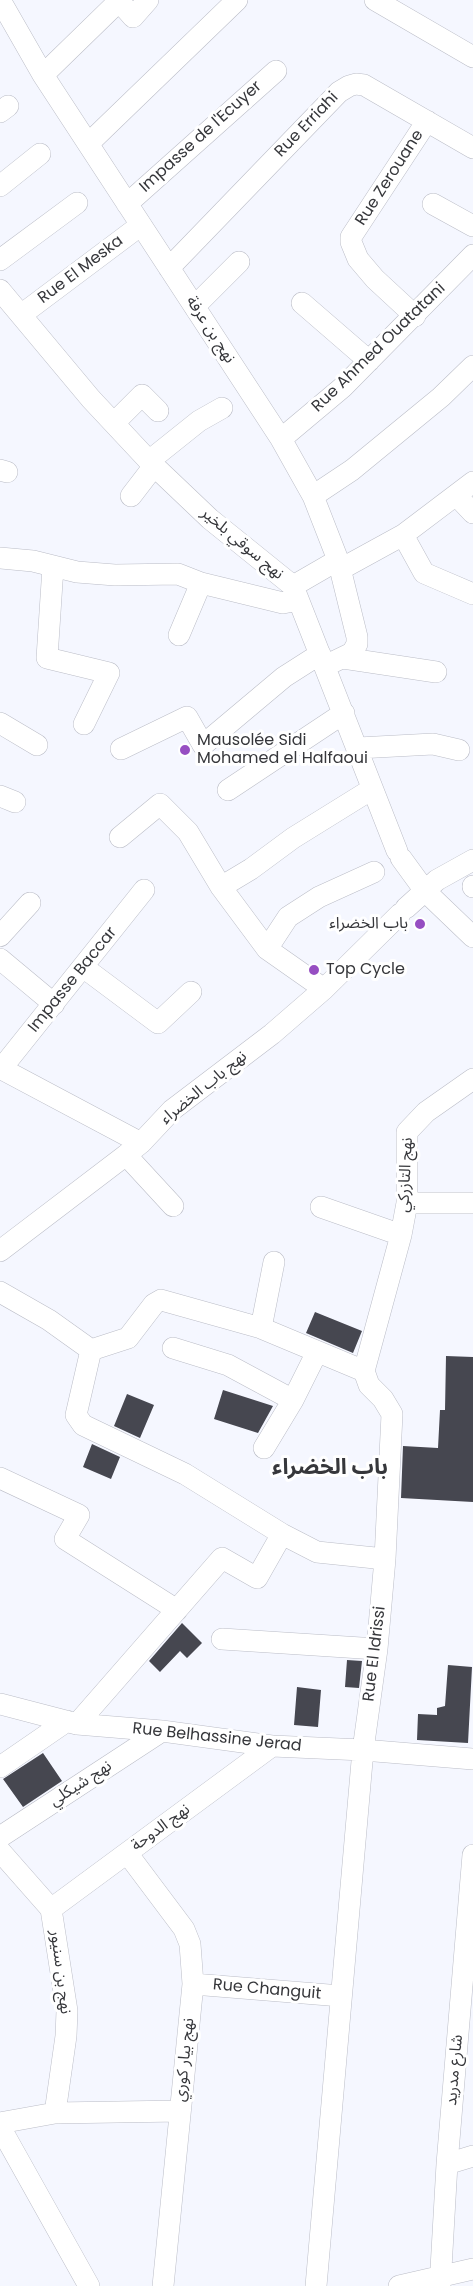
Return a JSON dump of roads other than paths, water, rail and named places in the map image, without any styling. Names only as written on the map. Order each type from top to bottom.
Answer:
[{"type":"street","points":[[43,75],[119,2],[133,17],[148,0]]},
{"type":"street","points":[[88,144],[237,0]]},
{"type":"street","name":"نهج بن عرفة","points":[[2,1],[43,75],[282,439],[313,496],[339,565],[357,637],[354,650],[329,660]]},
{"type":"street","points":[[380,1],[473,57]]},
{"type":"street","name":"Impasse de l'Ecuyer","points":[[127,204],[276,71]]},
{"type":"street","name":"Rue Erriahi","points":[[169,268],[344,88],[356,84],[364,85],[427,122],[471,142]]},
{"type":"street","name":"Rue Zerouane","points":[[415,316],[375,279],[358,259],[351,242],[353,234],[427,122]]},
{"type":"street","points":[[0,186],[40,154]]},
{"type":"street","points":[[0,260],[77,203]]},
{"type":"street","points":[[433,204],[473,226]]},
{"type":"street","name":"Rue El Meska","points":[[21,315],[141,225]]},
{"type":"street","points":[[195,306],[238,262]]},
{"type":"street","name":"Rue Ahmed Ouatatani","points":[[282,439],[343,387],[470,264]]},
{"type":"street","name":"نهج سوقي بلخير","points":[[0,290],[114,423],[152,463],[210,519],[296,593],[329,660],[344,714],[399,854],[425,891]]},
{"type":"street","points":[[302,303],[369,361]]},
{"type":"street","points":[[313,496],[361,463],[441,397],[473,366]]},
{"type":"street","points":[[114,423],[142,395],[158,411]]},
{"type":"street","points":[[131,496],[152,463],[199,421],[222,408]]},
{"type":"street","points":[[0,558],[33,561],[77,572],[115,575],[178,573],[201,583],[283,603],[339,565],[403,535],[473,482]]},
{"type":"street","points":[[456,495],[473,513]]},
{"type":"street","points":[[403,535],[424,573],[473,594]]},
{"type":"street","points":[[53,567],[46,658],[109,673],[84,724]]},
{"type":"street","points":[[179,635],[201,583]]},
{"type":"street","points":[[121,749],[187,717],[203,745],[284,677],[329,660],[436,672]]},
{"type":"street","points":[[228,790],[344,714]]},
{"type":"street","points":[[0,723],[37,745]]},
{"type":"street","points":[[358,748],[433,744],[459,750]]},
{"type":"street","points":[[221,888],[293,838],[372,789]]},
{"type":"street","points":[[120,837],[160,804],[188,832],[221,888],[267,949],[324,989]]},
{"type":"street","name":"نهج باب الخضراء","points":[[0,1251],[133,1149],[172,1110],[272,1034],[324,989],[437,880],[473,860]]},
{"type":"street","points":[[267,949],[288,917],[319,897],[374,872]]},
{"type":"street","name":"Impasse Baccar","points":[[0,1068],[144,890]]},
{"type":"street","points":[[425,891],[473,937]]},
{"type":"street","points":[[0,936],[30,903]]},
{"type":"street","points":[[0,959],[54,1004]]},
{"type":"street","points":[[83,967],[158,1023],[191,992]]},
{"type":"street","points":[[0,1068],[133,1149],[173,1206]]},
{"type":"street","name":"نهج التازركي","points":[[364,1371],[402,1235],[407,1203],[407,1132],[426,1112],[473,1079]]},
{"type":"street","points":[[407,1203],[473,1203]]},
{"type":"street","points":[[321,1207],[402,1235]]},
{"type":"street","points":[[261,1328],[274,1262]]},
{"type":"street","points":[[0,1292],[49,1320],[91,1350]]},
{"type":"street","points":[[161,1300],[261,1328],[364,1371],[369,1385],[383,1399],[392,1414],[385,1559],[317,1552],[282,1534],[185,1474],[84,1425],[76,1415],[91,1350],[128,1338],[154,1304],[161,1300]]},
{"type":"street","points":[[173,1348],[228,1365],[293,1400]]},
{"type":"street","points":[[264,1448],[293,1400],[317,1352]]},
{"type":"street","points":[[0,1478],[79,1515],[64,1539],[177,1610]]},
{"type":"street","points":[[0,1767],[72,1723],[222,1558],[257,1578],[282,1534]]},
{"type":"street","name":"Rue El Idrissi","points":[[316,2286],[363,1750],[377,1649],[385,1559]]},
{"type":"street","points":[[222,1639],[377,1649]]},
{"type":"street","name":"Rue Belhassine Jerad","points":[[0,1704],[72,1723],[162,1731],[272,1746],[363,1750],[473,1759]]},
{"type":"street","name":"نهج شيكلي","points":[[0,1837],[162,1731]]},
{"type":"street","name":"نهج الدوحة","points":[[51,1909],[272,1746]]},
{"type":"street","name":"نهج بن سنيور","points":[[0,1851],[51,1909],[67,2011],[66,2036],[55,2112]]},
{"type":"street","name":"نهج بيار كوري","points":[[127,1853],[184,1929],[190,1944],[193,1984],[163,2286]]},
{"type":"street","name":"شارع مدريد","points":[[441,2281],[447,2164],[473,1855]]},
{"type":"street","name":"Rue Changuit","points":[[193,1984],[341,1996]]},
{"type":"street","points":[[89,2286],[0,2125],[55,2112],[180,2111]]},
{"type":"street","points":[[447,2164],[473,2156]]},
{"type":"street","points":[[399,2286],[441,2281],[473,2269]]},
{"type":"place","name":"Mausolée Sidi Mohamed el Halfaoui","points":[[185,750]]},
{"type":"place","name":"باب الخضراء","points":[[420,924]]},
{"type":"place","name":"Top Cycle","points":[[314,970]]},
{"type":"district","name":"باب الخضراء","points":[[330,1468]]}]
